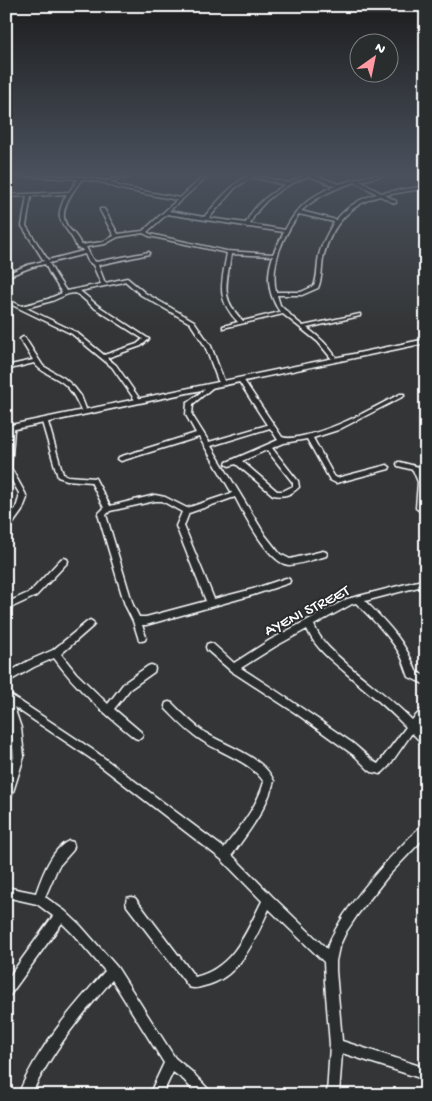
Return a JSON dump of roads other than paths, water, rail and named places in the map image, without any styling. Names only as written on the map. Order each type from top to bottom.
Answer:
[{"type":"main road","points":[[8,428],[210,387],[426,336]]},
{"type":"main road","points":[[8,428],[83,408],[137,399],[426,341]]},
{"type":"street","points":[[24,225],[48,261],[49,268],[63,287],[65,294]]},
{"type":"street","points":[[64,225],[79,247],[84,248],[95,264],[103,284]]},
{"type":"street","points":[[111,225],[117,236]]},
{"type":"street","points":[[79,247],[103,243],[117,236],[144,232],[151,225]]},
{"type":"street","points":[[243,225],[285,231]]},
{"type":"street","points":[[289,225],[274,256],[271,276],[273,294],[285,312],[327,346],[333,357]]},
{"type":"street","points":[[273,294],[302,293],[316,287],[320,279],[322,253],[334,225]]},
{"type":"street","points":[[144,232],[149,235],[230,253],[274,256]]},
{"type":"street","points":[[7,275],[48,261],[86,252]]},
{"type":"street","points":[[95,264],[147,253]]},
{"type":"street","points":[[230,253],[223,292],[224,300],[231,312],[241,322]]},
{"type":"street","points":[[22,307],[74,291],[119,282],[125,279],[129,280],[143,294],[192,322],[208,346],[221,381]]},
{"type":"street","points":[[74,291],[80,293],[95,306],[146,339],[139,345],[104,357]]},
{"type":"street","points":[[6,300],[74,333],[104,357],[120,374],[137,399]]},
{"type":"street","points":[[225,327],[285,312]]},
{"type":"street","points":[[304,327],[358,315]]},
{"type":"street","points":[[23,339],[37,364],[69,385],[80,398],[83,408]]},
{"type":"street","points":[[6,368],[36,361]]},
{"type":"street","points":[[241,380],[270,426],[282,441]]},
{"type":"street","points":[[210,387],[190,403],[189,415],[262,537],[280,559],[290,562],[323,554]]},
{"type":"street","points":[[229,464],[282,441],[309,438],[336,429],[402,395]]},
{"type":"street","points":[[44,422],[60,475],[67,478],[94,480],[108,510]]},
{"type":"street","points":[[207,445],[270,426]]},
{"type":"street","points":[[6,527],[19,510],[23,498],[7,468],[8,428]]},
{"type":"street","points":[[121,458],[200,434]]},
{"type":"street","points":[[309,438],[332,478],[336,481],[387,468]]},
{"type":"street","points":[[237,461],[275,494],[284,494],[296,487],[296,483],[268,447]]},
{"type":"street","points":[[400,464],[426,472]]},
{"type":"street","points":[[416,469],[421,482],[420,508]]},
{"type":"street","points":[[142,637],[130,605],[102,514],[108,510],[156,498],[163,499],[186,511],[236,494]]},
{"type":"street","points":[[186,511],[180,526],[210,603]]},
{"type":"street","points":[[6,607],[33,594],[64,561]]},
{"type":"street","points":[[137,621],[146,621],[286,581]]},
{"type":"street","name":"AYENI STREET","points":[[234,668],[273,642],[350,601],[426,582]]},
{"type":"street","points":[[358,599],[385,626],[398,643],[409,660],[412,674],[426,681]]},
{"type":"street","points":[[309,623],[323,648],[395,709],[426,741]]},
{"type":"street","points":[[6,680],[31,664],[56,653],[90,624]]},
{"type":"street","points":[[210,647],[234,668],[297,709],[358,753],[372,767],[380,769],[386,763],[411,727],[426,711]]},
{"type":"street","points":[[56,653],[63,663],[108,710],[138,735]]},
{"type":"street","points":[[108,710],[127,686],[151,668]]},
{"type":"street","points":[[6,798],[19,757],[16,728],[7,697]]},
{"type":"street","points":[[7,697],[92,755],[225,855],[330,960]]},
{"type":"street","points":[[169,706],[201,734],[257,768],[267,776],[269,781],[265,796],[225,855]]},
{"type":"street","points":[[333,1095],[336,1045],[330,960],[334,943],[350,918],[395,860],[426,829]]},
{"type":"street","points":[[40,899],[52,868],[60,854],[69,846]]},
{"type":"street","points":[[6,892],[40,899],[61,915],[113,971],[171,1062],[206,1095]]},
{"type":"street","points":[[131,902],[194,983],[204,982],[221,974],[236,960],[268,900]]},
{"type":"street","points":[[6,991],[61,915]]},
{"type":"street","points":[[24,1095],[54,1043],[79,1008],[113,971]]},
{"type":"street","points":[[336,1045],[426,1074]]},
{"type":"street","points":[[155,1095],[171,1062]]}]
